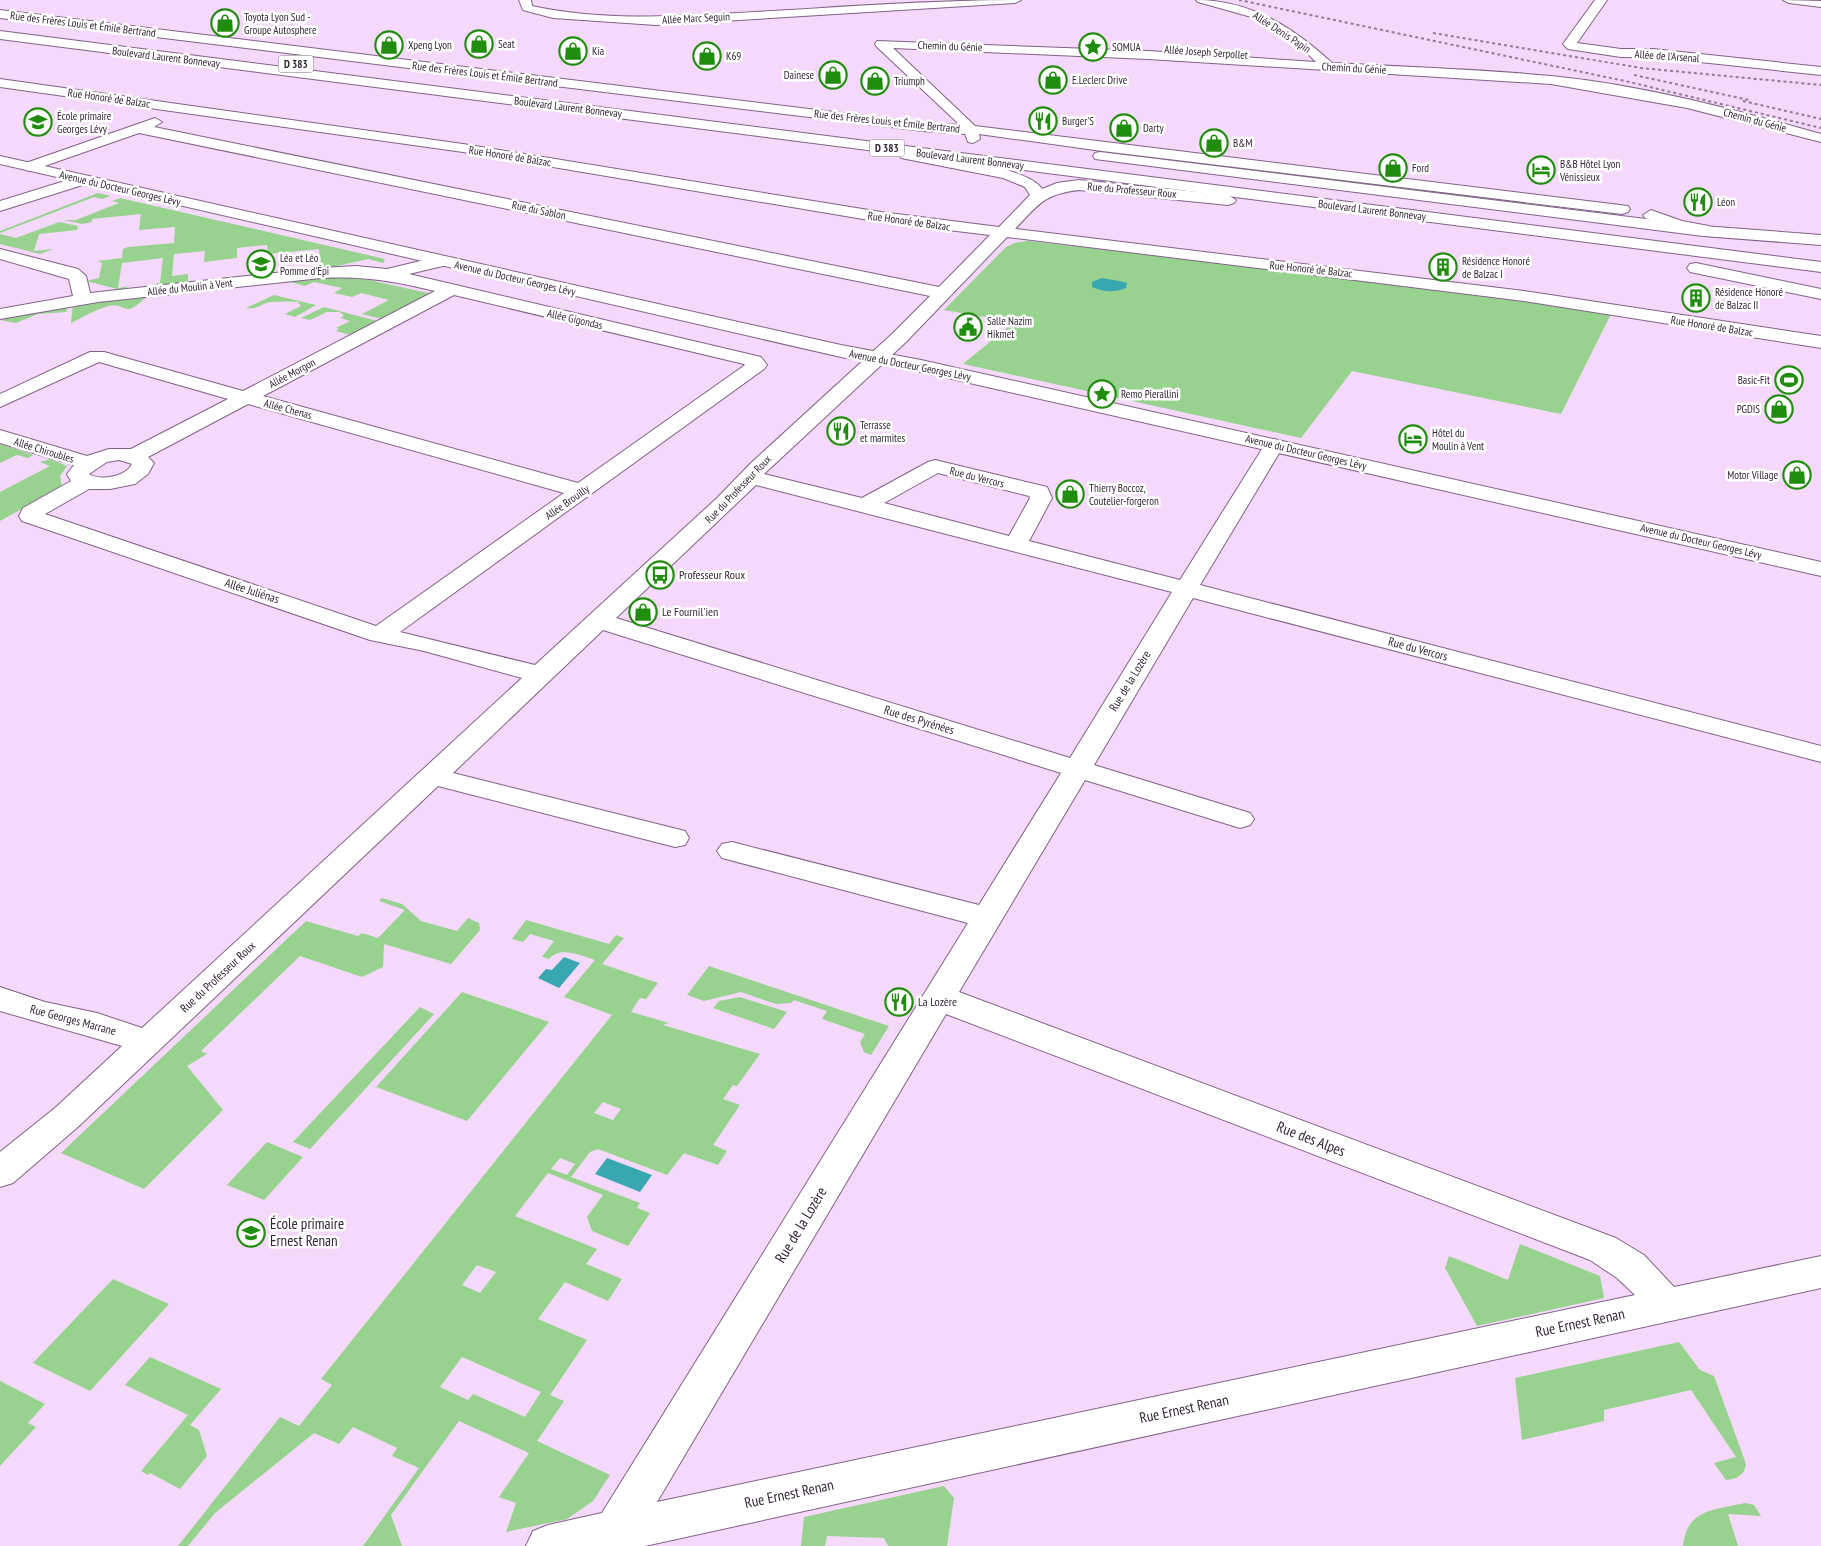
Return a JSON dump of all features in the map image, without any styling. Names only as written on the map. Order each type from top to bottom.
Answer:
[{"type":"main road","points":[[862,4],[1015,0]]},
{"type":"main road","name":"Allée Denis Papin","points":[[1202,0],[1259,15],[1324,62]]},
{"type":"main road","name":"Allée de l'Arsenal","points":[[1601,0],[1580,32],[1569,44],[1621,54],[1653,53],[1821,72]]},
{"type":"main road","points":[[1789,0],[1821,4]]},
{"type":"main road","name":"Allée Marc Seguin","points":[[526,4],[553,14],[656,21],[862,4]]},
{"type":"main road","points":[[862,4],[880,32],[972,135]]},
{"type":"main road","name":"Rue des Frères Louis et Émile Bertrand","points":[[0,14],[923,127],[972,135]]},
{"type":"main road","points":[[0,22],[58,30],[61,34]]},
{"type":"main road","name":"Boulevard Laurent Bonnevay","points":[[0,27],[1773,255],[1821,267]]},
{"type":"main road","name":"Chemin du Génie","points":[[880,32],[1148,55],[1324,62],[1551,80],[1582,84],[1726,112],[1821,138]]},
{"type":"main road","name":"Boulevard Laurent Bonnevay","points":[[0,35],[824,140],[1773,255],[1821,255]]},
{"type":"main road","points":[[0,41],[221,67],[252,68]]},
{"type":"main road","name":"Rue Honoré de Balzac","points":[[0,83],[446,146],[881,218],[1524,296],[1821,342]]},
{"type":"main road","points":[[532,94],[571,94],[972,135],[1742,235],[1821,239]]},
{"type":"main road","points":[[28,167],[189,109]]},
{"type":"main road","name":"Rue du Sablon","points":[[137,128],[942,293]]},
{"type":"main road","points":[[972,135],[997,130],[1102,147],[1622,209],[1622,206],[1628,203],[1645,204],[1657,210],[1651,215],[1679,225],[1742,235]]},
{"type":"main road","points":[[824,140],[1007,174],[1032,184],[1038,196]]},
{"type":"main road","points":[[906,156],[1228,200],[1774,279],[1821,283]]},
{"type":"main road","name":"Avenue du Docteur Georges Lévy","points":[[0,160],[441,261],[1274,445],[1821,569]]},
{"type":"main road","points":[[0,206],[84,180]]},
{"type":"main road","name":"Rue du Professeur Roux","points":[[0,1173],[61,1122],[431,776],[542,675],[751,477],[758,467],[876,358],[1004,234],[1038,196],[1057,188],[1079,185],[1228,200]]},
{"type":"main road","points":[[1795,238],[1821,244]]},
{"type":"main road","points":[[387,274],[402,252]]},
{"type":"main road","points":[[0,254],[72,273],[76,276],[83,299]]},
{"type":"main road","name":"Allée du Moulin à Vent","points":[[0,314],[83,299],[320,272],[387,274],[441,261]]},
{"type":"main road","points":[[1682,266],[1821,294]]},
{"type":"main road","name":"Allée Gigondas","points":[[387,274],[746,358],[754,361],[757,365],[754,369]]},
{"type":"main road","name":"Allée Morgon","points":[[134,456],[450,290]]},
{"type":"main road","name":"Allée Chenas","points":[[0,401],[97,356],[245,399],[582,491]]},
{"type":"main road","name":"Allée Brouilly","points":[[379,635],[754,369]]},
{"type":"main road","name":"Allée Chiroubles","points":[[0,436],[87,472]]},
{"type":"main road","name":"Rue de la Lozère","points":[[615,1532],[940,997],[986,917],[1232,510],[1274,445]]},
{"type":"main road","name":"Allée Juliénas","points":[[134,456],[116,455],[87,472],[31,513],[30,516],[379,635],[435,646],[542,675]]},
{"type":"main road","name":"Rue du Vercors","points":[[866,505],[935,466],[1039,492],[1041,498],[1015,545]]},
{"type":"main road","name":"Rue du Vercors","points":[[751,477],[866,505],[1821,754]]},
{"type":"main road","name":"Rue des Pyrénées","points":[[599,621],[1240,819]]},
{"type":"main road","points":[[431,776],[675,838]]},
{"type":"main road","points":[[732,851],[986,917]]},
{"type":"main road","name":"Rue des Alpes","points":[[940,997],[965,1009],[1603,1249],[1620,1257],[1638,1271],[1666,1305]]},
{"type":"main road","name":"Rue Georges Marrane","points":[[0,999],[42,1013],[97,1025],[147,1042]]},
{"type":"main road","name":"Rue Ernest Renan","points":[[548,1546],[1821,1272]]},
{"type":"shaded area","points":[[98,193],[111,196],[102,199],[94,197],[0,233],[0,231]]},
{"type":"shaded area","points":[[120,198],[385,259],[383,263],[368,259],[324,269],[321,266],[319,249],[268,254],[267,245],[237,248],[237,258],[204,262],[205,251],[174,254],[172,276],[188,274],[188,284],[147,286],[160,283],[163,258],[122,263],[118,288],[130,286],[121,290],[86,281],[99,278],[102,263],[97,261],[122,258],[123,249],[174,243],[175,227],[139,230],[141,214],[92,219],[92,222],[82,224],[64,220],[76,220],[119,203],[112,201]]},
{"type":"shaded area","points":[[59,222],[78,226],[77,230],[39,234],[34,251],[53,249],[40,254],[0,244],[0,234],[16,238]]},
{"type":"shaded area","points":[[1028,241],[1410,284],[1611,314],[1561,414],[1352,371],[1301,438],[963,364],[1014,322],[944,310],[1006,247]]},
{"type":"shaded area","points":[[338,276],[369,280],[432,294],[385,320],[362,314],[389,300],[361,293],[352,297],[334,293],[342,288],[314,282],[305,286],[287,281]]},
{"type":"shaded area","points":[[1102,278],[1127,283],[1126,288],[1109,291],[1092,287],[1092,282]]},
{"type":"shaded area","points":[[274,295],[316,305],[295,317],[285,314],[301,306],[298,302],[270,302],[256,308],[246,308]]},
{"type":"shaded area","points":[[147,296],[129,309],[114,305],[108,306],[71,323],[73,303]]},
{"type":"shaded area","points":[[68,305],[66,312],[38,314],[16,323],[0,320],[0,317]]},
{"type":"shaded area","points":[[324,307],[381,322],[354,336],[336,331],[339,329],[336,328],[350,321],[340,318],[344,316],[340,312],[327,312],[310,320],[301,318]]},
{"type":"shaded area","points":[[0,444],[33,455],[28,458],[17,455],[0,463]]},
{"type":"shaded area","points":[[50,459],[67,466],[60,476],[62,487],[0,521],[0,492],[50,466],[40,462]]},
{"type":"shaded area","points":[[382,898],[402,904],[421,921],[457,931],[468,918],[479,923],[480,930],[451,964],[384,944],[383,967],[362,977],[300,956],[201,1051],[207,1054],[187,1066],[223,1110],[144,1189],[61,1153],[306,921],[358,936],[362,933],[378,938],[405,910],[379,901]]},
{"type":"shaded area","points":[[526,920],[609,944],[616,935],[624,938],[602,964],[658,983],[646,999],[640,998],[631,1012],[669,1023],[663,1025],[760,1054],[737,1086],[733,1085],[723,1099],[740,1105],[713,1145],[727,1151],[718,1165],[684,1153],[667,1175],[598,1149],[590,1152],[571,1177],[640,1203],[637,1208],[650,1213],[628,1246],[592,1231],[587,1217],[603,1195],[548,1173],[515,1216],[597,1249],[586,1264],[622,1279],[608,1301],[565,1282],[538,1319],[587,1340],[550,1395],[564,1401],[537,1441],[610,1475],[593,1501],[567,1519],[506,1532],[516,1503],[499,1497],[529,1453],[459,1421],[391,1515],[402,1546],[363,1546],[419,1468],[392,1456],[397,1448],[353,1427],[339,1444],[314,1433],[215,1513],[188,1546],[178,1546],[280,1417],[299,1426],[332,1385],[321,1379],[612,1015],[564,997],[595,960],[564,952],[554,955],[549,959],[542,957],[554,941],[530,934],[523,942],[512,939]],"holes":[[[603,1102],[621,1109],[613,1120],[594,1113]],[[560,1158],[575,1164],[567,1175],[551,1169]],[[477,1265],[496,1272],[480,1293],[462,1285]],[[462,1357],[541,1392],[525,1417],[473,1394],[468,1400],[440,1387]]]},
{"type":"shaded area","points":[[564,957],[580,963],[559,988],[538,978],[546,969],[552,970]]},
{"type":"shaded area","points":[[709,966],[889,1026],[871,1055],[864,1052],[860,1042],[865,1034],[822,1019],[827,1011],[794,1000],[791,1003],[776,1004],[741,992],[704,1001],[687,995]]},
{"type":"shaded area","points":[[462,992],[549,1022],[467,1121],[376,1087]]},
{"type":"shaded area","points":[[740,997],[787,1012],[774,1029],[713,1008],[719,1001]]},
{"type":"shaded area","points":[[420,1007],[434,1014],[310,1149],[293,1142]]},
{"type":"shaded area","points":[[267,1142],[303,1157],[264,1200],[227,1185]]},
{"type":"shaded area","points":[[607,1158],[652,1175],[640,1192],[595,1174]]},
{"type":"shaded area","points":[[1520,1244],[1600,1276],[1604,1298],[1477,1326],[1445,1268],[1449,1256],[1508,1280]]},
{"type":"shaded area","points":[[113,1279],[169,1304],[90,1391],[33,1363]]},
{"type":"shaded area","points":[[1679,1342],[1700,1370],[1714,1376],[1746,1464],[1744,1471],[1739,1476],[1726,1480],[1714,1463],[1736,1457],[1691,1390],[1604,1410],[1604,1421],[1522,1440],[1515,1378]]},
{"type":"shaded area","points":[[150,1357],[221,1389],[190,1425],[199,1430],[207,1456],[180,1489],[150,1473],[148,1475],[141,1471],[188,1415],[125,1385]]},
{"type":"shaded area","points":[[0,1381],[45,1404],[28,1423],[36,1427],[0,1466]]},
{"type":"shaded area","points":[[944,1486],[954,1498],[947,1546],[888,1546],[884,1538],[827,1536],[825,1546],[801,1546],[804,1517]]},
{"type":"shaded area","points":[[1745,1503],[1754,1505],[1761,1516],[1728,1514],[1738,1546],[1683,1546],[1690,1525],[1696,1518],[1713,1510]]},
{"type":"railway","points":[[1239,0],[1625,81],[1821,128]]},
{"type":"railway","points":[[1433,33],[1641,68],[1821,85]]},
{"type":"railway","points":[[1634,75],[1749,100]]},
{"type":"railway","points":[[1743,101],[1821,119]]},
{"type":"place","name":"Toyota Lyon Sud - Groupe Autosphere","points":[[225,23]]},
{"type":"place","name":"Seat","points":[[479,44]]},
{"type":"place","name":"Xpeng Lyon","points":[[389,45]]},
{"type":"place","name":"SOMUA","points":[[1093,47]]},
{"type":"place","name":"Kia","points":[[573,51]]},
{"type":"place","name":"K69","points":[[707,56]]},
{"type":"place","name":"Dainese","points":[[833,75]]},
{"type":"place","name":"E.Leclerc Drive","points":[[1053,80]]},
{"type":"place","name":"Triumph","points":[[875,81]]},
{"type":"place","name":"Burger'S","points":[[1043,121]]},
{"type":"place","name":"École primaire Georges Lévy","points":[[38,122]]},
{"type":"place","name":"Darty","points":[[1124,128]]},
{"type":"place","name":"B&M","points":[[1214,143]]},
{"type":"place","name":"Ford","points":[[1393,168]]},
{"type":"place","name":"B&B Hôtel Lyon Vénissieux","points":[[1541,170]]},
{"type":"place","name":"Léon","points":[[1698,202]]},
{"type":"place","name":"Léa et Léo Pomme d'Épi","points":[[261,264]]},
{"type":"place","name":"Résidence Honoré de Balzac I","points":[[1443,267]]},
{"type":"place","name":"Résidence Honoré de Balzac II","points":[[1696,298]]},
{"type":"place","name":"Salle Nazim Hikmet","points":[[968,327]]},
{"type":"place","name":"Basic-Fit","points":[[1789,380]]},
{"type":"place","name":"Remo Pierallini","points":[[1102,394]]},
{"type":"place","name":"PGDIS","points":[[1779,409]]},
{"type":"place","name":"Terrasse et marmites","points":[[841,431]]},
{"type":"place","name":"Hôtel du Moulin à Vent","points":[[1413,439]]},
{"type":"place","name":"Motor Village","points":[[1797,475]]},
{"type":"place","name":"Thierry Boccoz, Coutelier-forgeron","points":[[1070,494]]},
{"type":"place","name":"Professeur Roux","points":[[660,575]]},
{"type":"place","name":"Le Fournil'ien","points":[[643,612]]},
{"type":"place","name":"La Lozère","points":[[899,1002]]},
{"type":"place","name":"École primaire Ernest Renan","points":[[251,1233]]}]
